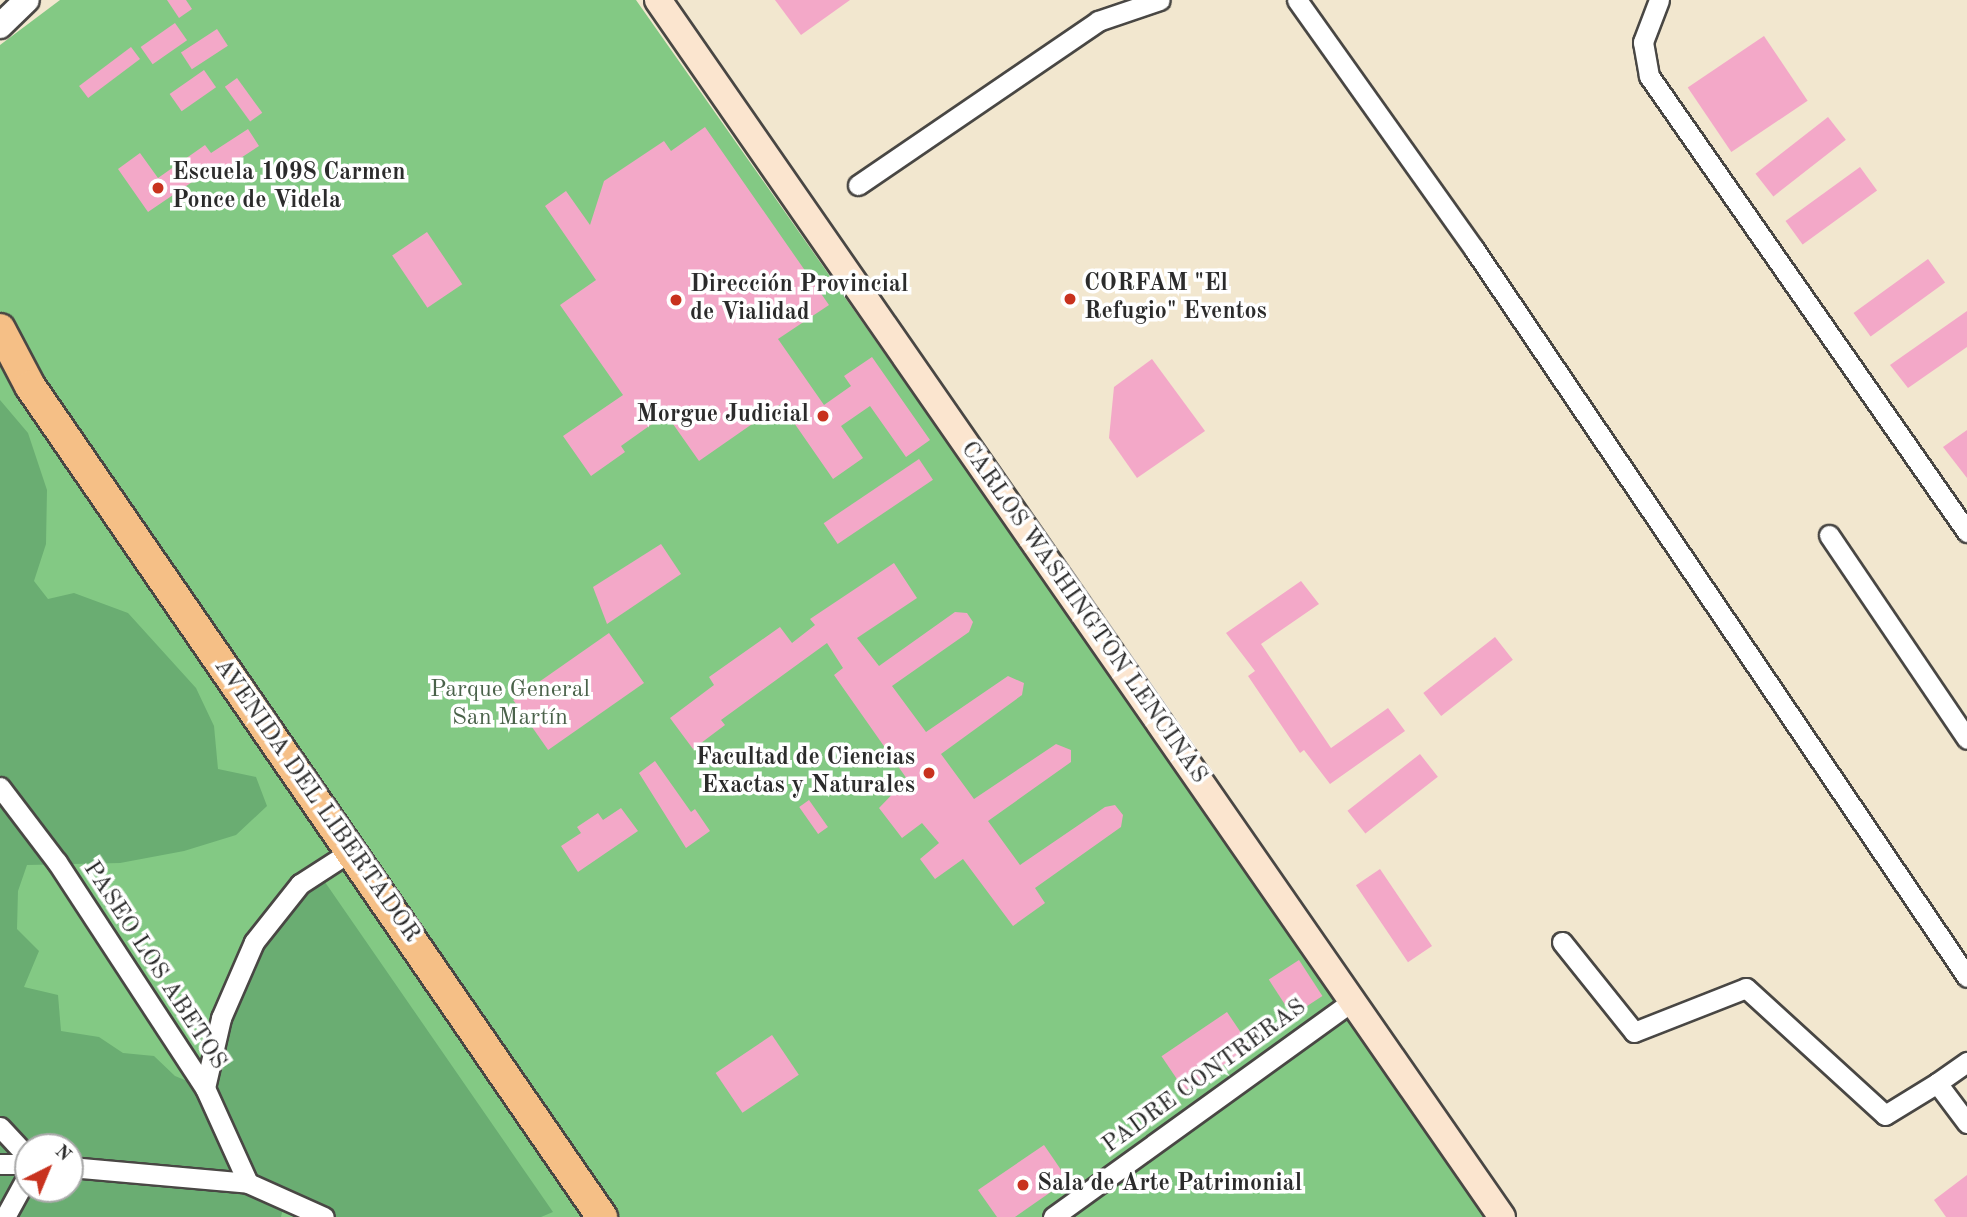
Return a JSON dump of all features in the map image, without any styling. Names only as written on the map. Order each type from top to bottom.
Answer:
[{"type":"main road","name":"CARLOS WASHINGTON LENCINAS","points":[[659,3],[1502,1217]]},
{"type":"main road","name":"AVENIDA DEL LIBERTADOR","points":[[0,329],[30,386],[602,1217]]},
{"type":"main road","name":"AVENIDA DEL LIBERTADOR","points":[[0,358],[30,386]]},
{"type":"street","points":[[0,26],[27,0]]},
{"type":"street","points":[[858,185],[1098,21],[1160,0]]},
{"type":"street","points":[[1297,0],[1474,249],[1967,977]]},
{"type":"street","points":[[1659,0],[1643,42],[1649,76],[1967,532]]},
{"type":"street","points":[[1829,535],[1967,739]]},
{"type":"street","name":"PASEO LOS ABETOS","points":[[0,787],[57,862],[205,1088],[248,1183]]},
{"type":"street","points":[[205,1088],[221,1018],[254,942],[300,884],[351,852]]},
{"type":"street","points":[[1562,943],[1634,1032],[1746,988],[1885,1115],[1967,1062]]},
{"type":"street","name":"PADRE CONTRERAS","points":[[1053,1217],[1352,1001]]},
{"type":"street","points":[[1937,1083],[1967,1123]]},
{"type":"street","points":[[0,1127],[14,1142]]},
{"type":"street","points":[[84,1168],[248,1183],[324,1217]]},
{"type":"street","points":[[5,1217],[14,1201]]},
{"type":"green space","name":"Parque General San Martín","points":[[60,0],[636,0],[1491,1217],[0,1217],[0,45]]},
{"type":"green space","points":[[0,400],[28,433],[47,490],[46,544],[34,581],[48,599],[74,593],[128,613],[196,688],[214,726],[218,769],[256,777],[267,806],[236,835],[184,851],[120,863],[27,865],[18,891],[17,929],[39,951],[24,987],[58,995],[61,1031],[99,1037],[123,1053],[154,1056],[175,1076],[204,1088],[237,977],[318,872],[553,1212],[541,1217],[324,1217],[285,1200],[281,1217],[0,1217]]},
{"type":"building","points":[[167,0],[186,0],[192,9],[179,18]]},
{"type":"building","points":[[775,0],[850,0],[801,35]]},
{"type":"building","points":[[175,23],[187,40],[153,64],[141,47]]},
{"type":"building","points":[[217,29],[228,46],[192,69],[181,52]]},
{"type":"building","points":[[1764,36],[1808,101],[1731,152],[1688,87]]},
{"type":"building","points":[[131,47],[140,59],[88,98],[79,86]]},
{"type":"building","points":[[204,70],[216,87],[182,111],[170,94]]},
{"type":"building","points":[[237,78],[262,113],[250,122],[225,87]]},
{"type":"building","points":[[1828,117],[1846,140],[1773,196],[1756,174]]},
{"type":"building","name":"Dirección Provincial de Vialidad","points":[[705,127],[829,305],[778,339],[824,405],[851,386],[844,376],[872,357],[930,440],[906,457],[870,406],[841,426],[863,458],[833,479],[781,404],[699,461],[666,414],[621,446],[625,452],[591,476],[563,436],[623,395],[560,305],[596,280],[545,206],[566,191],[590,225],[604,181],[664,141],[671,151]]},
{"type":"building","points":[[248,129],[259,146],[224,169],[220,163],[148,212],[118,169],[140,153],[158,178],[205,145],[211,153]]},
{"type":"building","points":[[1860,167],[1877,190],[1803,245],[1786,221]]},
{"type":"building","points":[[427,232],[462,284],[427,308],[392,255]]},
{"type":"building","points":[[1928,259],[1945,282],[1871,337],[1854,313]]},
{"type":"building","points":[[1967,311],[1967,347],[1908,388],[1890,365]]},
{"type":"building","points":[[1152,359],[1205,431],[1137,478],[1109,438],[1114,387]]},
{"type":"building","points":[[1967,430],[1967,478],[1943,447]]},
{"type":"building","points":[[919,459],[933,480],[838,544],[824,523]]},
{"type":"building","points":[[661,544],[681,574],[607,624],[593,587]]},
{"type":"building","name":"Facultad de Ciencias Exactas y Naturales","points":[[894,563],[917,598],[857,638],[879,666],[955,612],[967,613],[973,622],[969,632],[892,686],[926,732],[1008,676],[1024,683],[1022,695],[941,754],[974,799],[1056,744],[1071,750],[1071,762],[988,821],[1020,865],[1105,807],[1115,805],[1123,815],[1121,827],[1035,888],[1045,903],[1013,926],[963,859],[935,879],[920,859],[939,843],[922,823],[902,838],[879,808],[907,779],[834,675],[843,668],[827,643],[721,720],[725,725],[693,749],[670,718],[714,685],[709,677],[780,627],[792,643],[815,625],[810,619]]},
{"type":"building","points":[[1301,581],[1319,604],[1261,644],[1331,748],[1388,708],[1405,731],[1330,784],[1304,750],[1300,753],[1248,676],[1255,671],[1226,633]]},
{"type":"building","points":[[609,633],[644,683],[548,750],[513,700]]},
{"type":"building","points":[[1495,637],[1513,660],[1441,716],[1423,693]]},
{"type":"building","points":[[1420,754],[1438,777],[1365,833],[1348,811]]},
{"type":"building","points":[[655,761],[691,812],[695,809],[710,831],[686,848],[639,773]]},
{"type":"building","points":[[809,800],[828,827],[818,834],[799,807]]},
{"type":"building","points":[[621,808],[638,831],[578,872],[561,846],[581,833],[577,827],[598,813],[603,820]]},
{"type":"building","points":[[1380,869],[1432,946],[1408,962],[1356,885]]},
{"type":"building","points":[[1299,960],[1322,996],[1292,1016],[1269,980]]},
{"type":"building","points":[[1227,1012],[1250,1047],[1185,1091],[1162,1056]]},
{"type":"building","points":[[772,1035],[799,1075],[742,1113],[716,1073]]},
{"type":"building","name":"Sala de Arte Patrimonial","points":[[1044,1145],[1068,1180],[1015,1217],[997,1217],[978,1190]]},
{"type":"building","points":[[1967,1175],[1967,1217],[1946,1217],[1934,1200]]},
{"type":"place","name":"Escuela 1098 Carmen Ponce de Videla","points":[[158,188]]},
{"type":"place","name":"CORFAM \"El Refugio\" Eventos","points":[[1070,299]]},
{"type":"place","name":"Dirección Provincial de Vialidad","points":[[676,300]]},
{"type":"place","name":"Morgue Judicial","points":[[823,416]]},
{"type":"place","name":"Facultad de Ciencias Exactas y Naturales","points":[[929,773]]},
{"type":"place","name":"Sala de Arte Patrimonial","points":[[1023,1185]]}]
